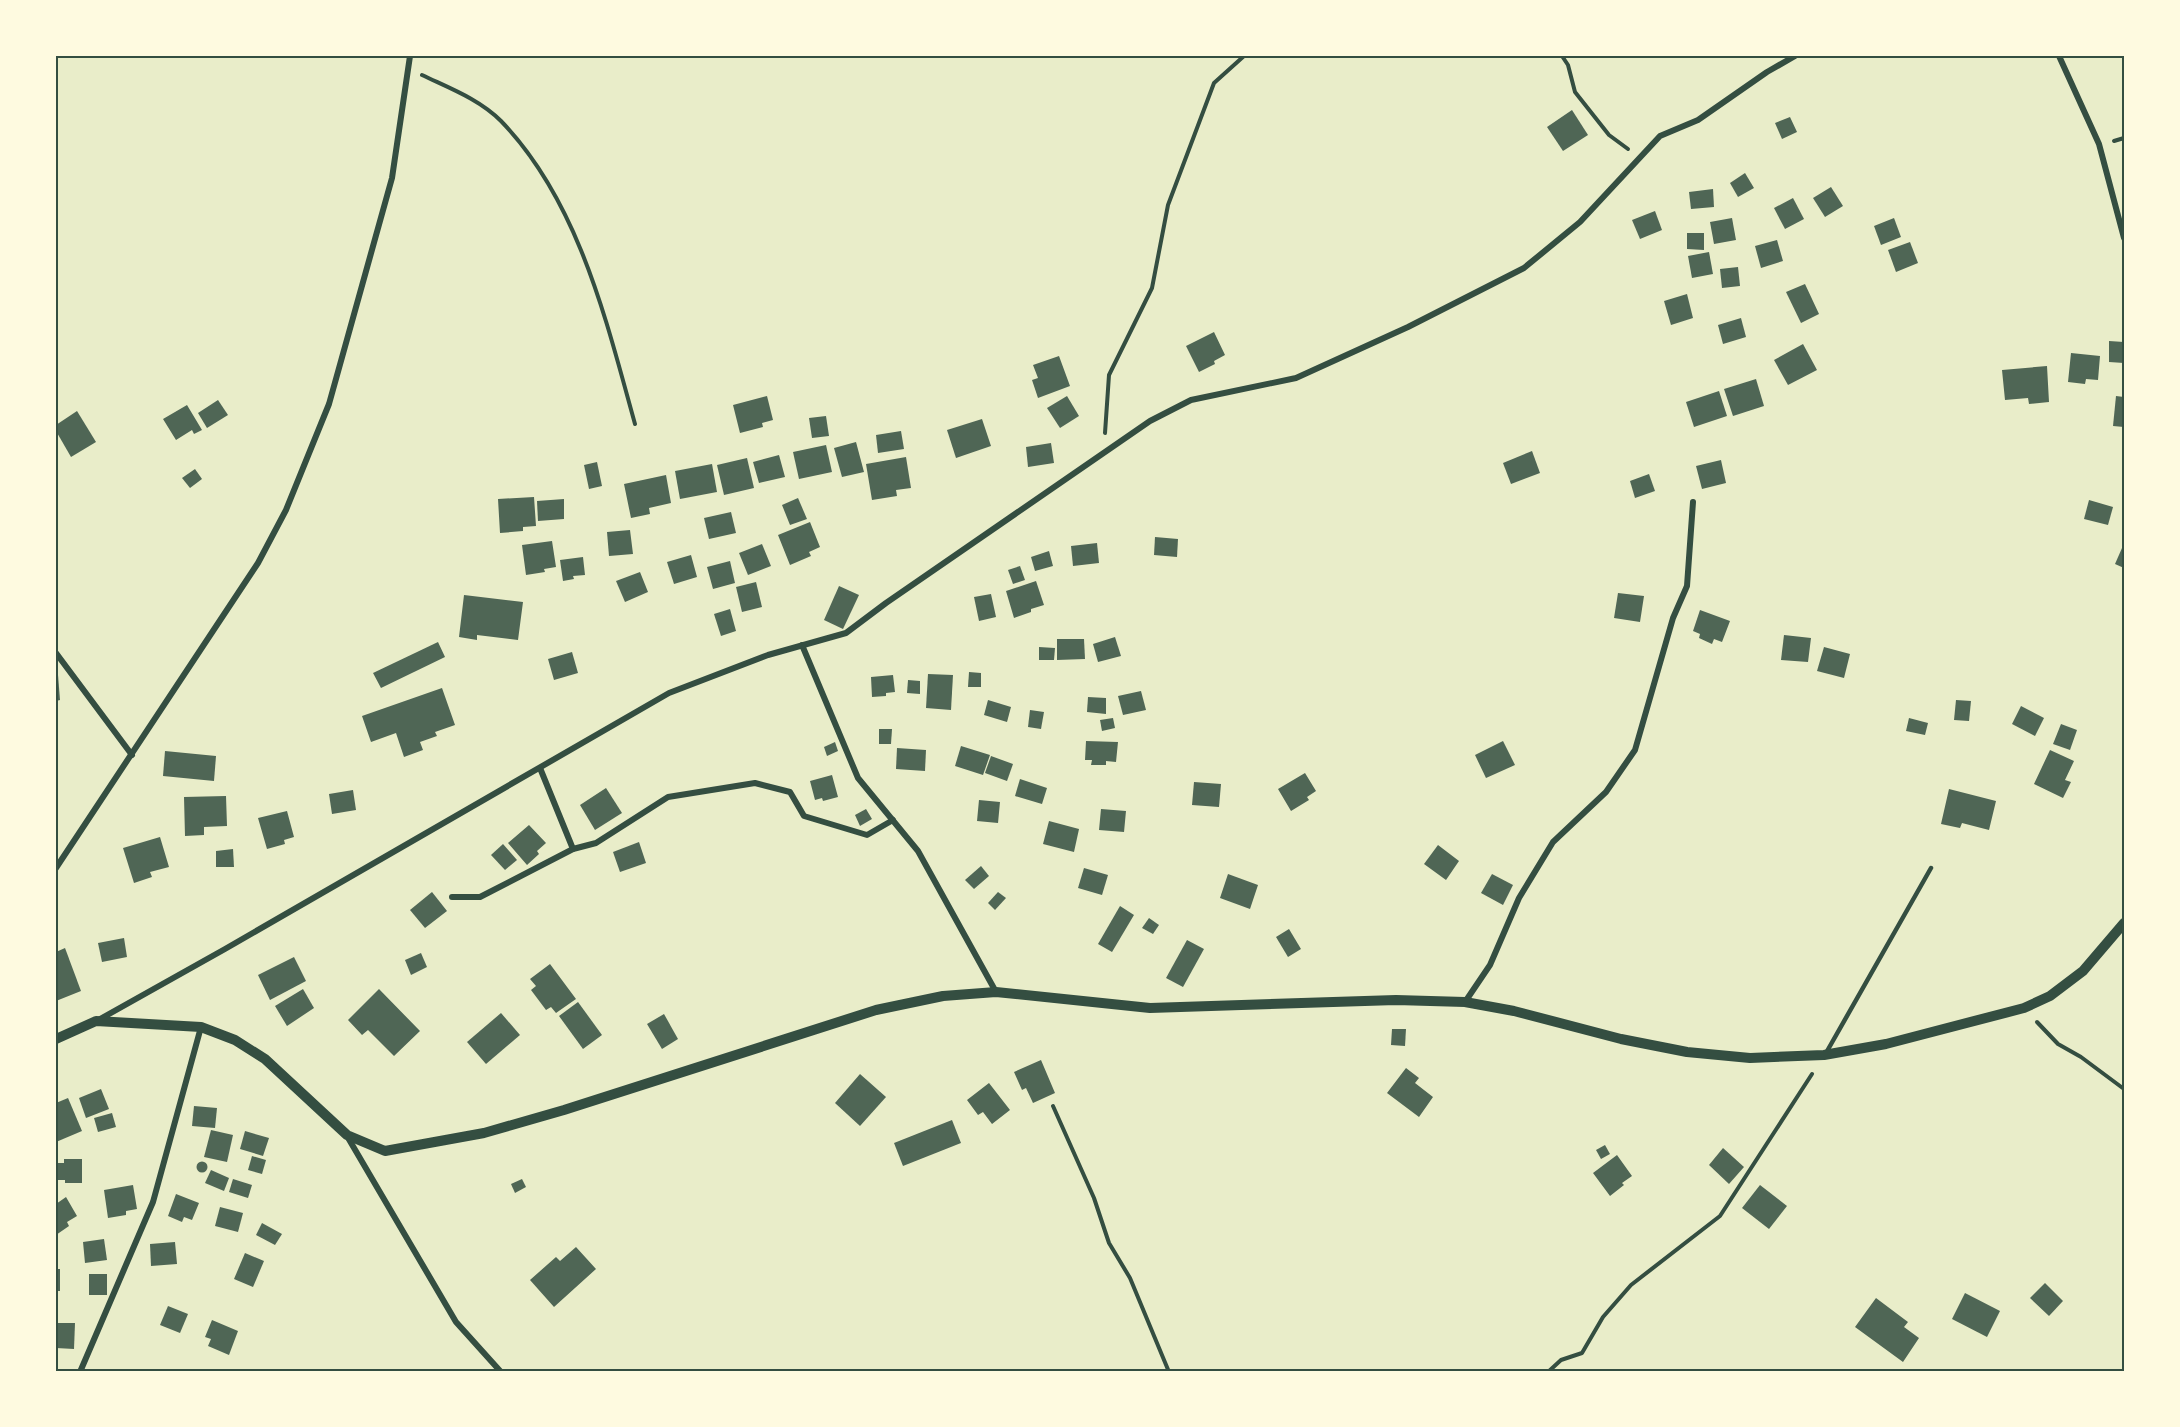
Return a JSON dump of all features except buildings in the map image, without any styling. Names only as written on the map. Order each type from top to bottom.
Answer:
[{"type":"street","points":[[56,868],[258,563],[286,510],[329,404],[392,178],[410,56]]},
{"type":"street","points":[[56,1039],[96,1021],[225,949],[669,693],[768,655],[846,633],[1150,421],[1191,400],[1296,378],[1408,327],[1524,268],[1580,222],[1638,157],[1660,136],[1698,120],[1767,72],[1795,56]]},
{"type":"street","points":[[2059,56],[2099,144],[2124,238]]},
{"type":"street","points":[[1465,1002],[1490,965],[1519,898],[1553,842],[1606,792],[1635,750],[1673,618],[1688,586],[1694,502]]},
{"type":"street","points":[[802,645],[858,778],[918,851],[996,992]]},
{"type":"street","points":[[56,653],[132,755]]},
{"type":"street","points":[[540,768],[573,849]]},
{"type":"street","points":[[452,897],[480,897],[573,849],[596,843],[668,797],[755,783],[790,792],[804,816],[867,834],[892,820]]},
{"type":"street","points":[[347,1135],[386,1151],[484,1133],[608,1096],[876,1010],[943,996],[996,992],[1150,1008],[1396,1000],[1465,1002],[1514,1011],[1621,1039],[1687,1052],[1750,1058],[1824,1055],[1886,1044],[2024,1008],[2050,996],[2083,971],[2124,923]]},
{"type":"street","points":[[96,1021],[201,1027],[235,1040],[265,1059],[347,1135],[456,1322],[501,1371]]},
{"type":"street","points":[[80,1371],[153,1203],[201,1027]]},
{"type":"lane","points":[[1824,1055],[1931,868]]},
{"type":"path","points":[[1104,453],[1109,375],[1152,288],[1168,205],[1214,83],[1244,56]]},
{"type":"path","points":[[1562,56],[1568,65],[1575,92],[1609,135],[1638,157]]},
{"type":"path","points":[[408,68],[474,100],[500,121],[537,167],[571,226],[603,309],[635,424]]},
{"type":"path","points":[[2024,1008],[2058,1044],[2081,1057],[2124,1089]]},
{"type":"path","points":[[1548,1371],[1561,1360],[1581,1353],[1603,1317],[1631,1285],[1720,1216],[1824,1055]]},
{"type":"path","points":[[1053,1106],[1094,1198],[1109,1243],[1130,1278],[1169,1371]]}]
